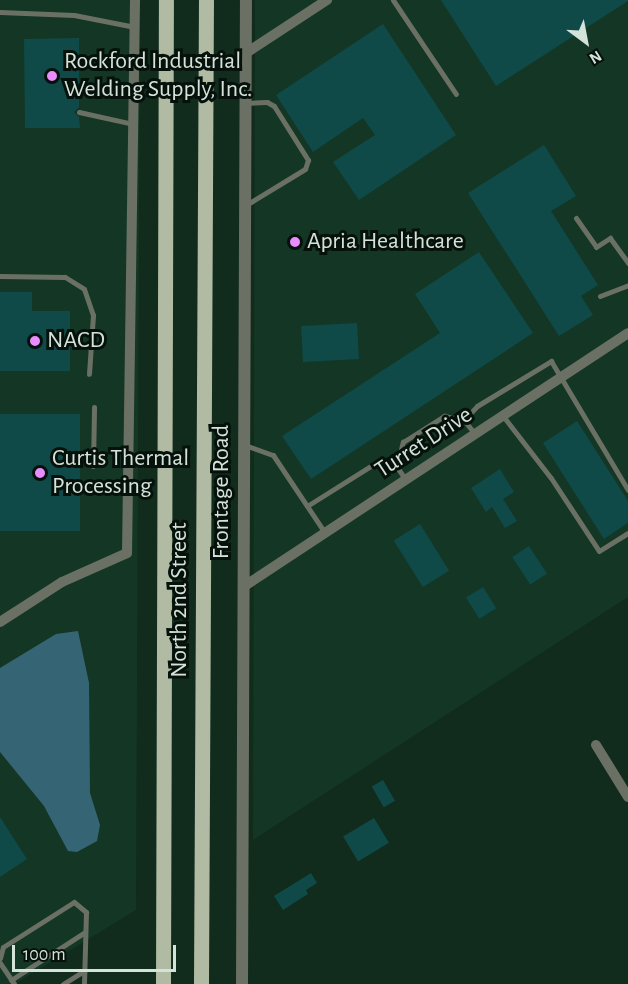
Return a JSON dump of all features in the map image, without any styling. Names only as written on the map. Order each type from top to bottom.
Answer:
[{"type":"main road","name":"North 2nd Street","points":[[163,984],[166,0]]},
{"type":"main road","name":"North 2nd Street","points":[[201,984],[206,0]]},
{"type":"street","points":[[0,622],[62,582],[126,553],[135,0]]},
{"type":"street","name":"Frontage Road","points":[[242,984],[246,0]]},
{"type":"street","points":[[246,53],[327,0]]},
{"type":"street","name":"Turret Drive","points":[[243,587],[628,333]]},
{"type":"street","points":[[596,745],[628,797]]},
{"type":"lane","points":[[393,0],[456,94]]},
{"type":"lane","points":[[0,12],[74,15],[135,27]]},
{"type":"lane","points":[[245,206],[305,169],[308,160],[274,106],[267,102],[246,102]]},
{"type":"lane","points":[[79,112],[133,124]]},
{"type":"lane","points":[[576,218],[596,248],[610,238],[628,263]]},
{"type":"lane","points":[[0,276],[65,277],[84,289],[93,315],[88,374]]},
{"type":"lane","points":[[600,296],[628,285]]},
{"type":"lane","points":[[464,420],[477,406],[551,362],[628,490]]},
{"type":"lane","points":[[93,466],[94,407]]},
{"type":"lane","points":[[397,467],[403,442],[444,416],[464,420],[475,434]]},
{"type":"lane","points":[[503,416],[551,478],[599,551],[628,532]]},
{"type":"lane","points":[[243,444],[273,455],[325,533]]},
{"type":"lane","points":[[307,506],[377,462],[397,467],[406,480]]},
{"type":"lane","points":[[0,958],[3,948],[74,902],[86,912],[84,984]]},
{"type":"lane","points":[[0,963],[13,982],[85,932]]},
{"type":"lane","points":[[63,984],[84,970]]},
{"type":"shaded area","points":[[0,0],[140,0],[136,910],[15,984],[0,984]]},
{"type":"shaded area","points":[[255,0],[628,0],[628,597],[253,840]]},
{"type":"water","points":[[78,631],[89,683],[90,793],[100,825],[97,841],[77,852],[68,851],[44,806],[0,752],[0,668],[56,634]]},
{"type":"building","points":[[441,0],[628,0],[628,1],[496,86]]},
{"type":"building","points":[[383,24],[456,135],[359,200],[333,162],[375,135],[363,118],[313,152],[276,95]]},
{"type":"building","name":"Rockford Industrial Welding Supply, Inc.","points":[[79,38],[79,107],[74,112],[79,117],[80,128],[25,128],[24,39]]},
{"type":"building","points":[[544,145],[576,196],[551,211],[598,285],[581,296],[593,315],[559,336],[468,193]]},
{"type":"building","points":[[479,252],[533,333],[311,479],[282,436],[440,333],[415,294]]},
{"type":"building","name":"NACD","points":[[0,292],[32,292],[32,311],[70,311],[70,371],[0,371]]},
{"type":"building","points":[[357,323],[359,359],[303,362],[301,326]]},
{"type":"building","name":"Curtis Thermal Processing","points":[[0,414],[80,414],[80,531],[0,531]]},
{"type":"building","points":[[577,421],[628,501],[628,523],[604,539],[543,443]]},
{"type":"building","points":[[500,469],[514,492],[503,499],[517,521],[505,528],[492,507],[486,512],[471,488]]},
{"type":"building","points":[[420,524],[449,571],[423,587],[394,540]]},
{"type":"building","points":[[529,546],[547,574],[530,585],[512,557]]},
{"type":"building","points":[[483,587],[496,608],[479,619],[466,598]]},
{"type":"building","points":[[383,780],[395,801],[384,807],[372,786]]},
{"type":"building","points":[[0,817],[27,859],[0,877]]},
{"type":"building","points":[[374,818],[389,843],[358,861],[343,837]]},
{"type":"building","points":[[311,873],[317,883],[306,890],[308,894],[283,910],[274,896]]},
{"type":"place","name":"Rockford Industrial Welding Supply, Inc.","points":[[52,76]]},
{"type":"place","name":"Apria Healthcare","points":[[295,242]]},
{"type":"place","name":"NACD","points":[[35,341]]},
{"type":"place","name":"Curtis Thermal Processing","points":[[40,473]]}]
